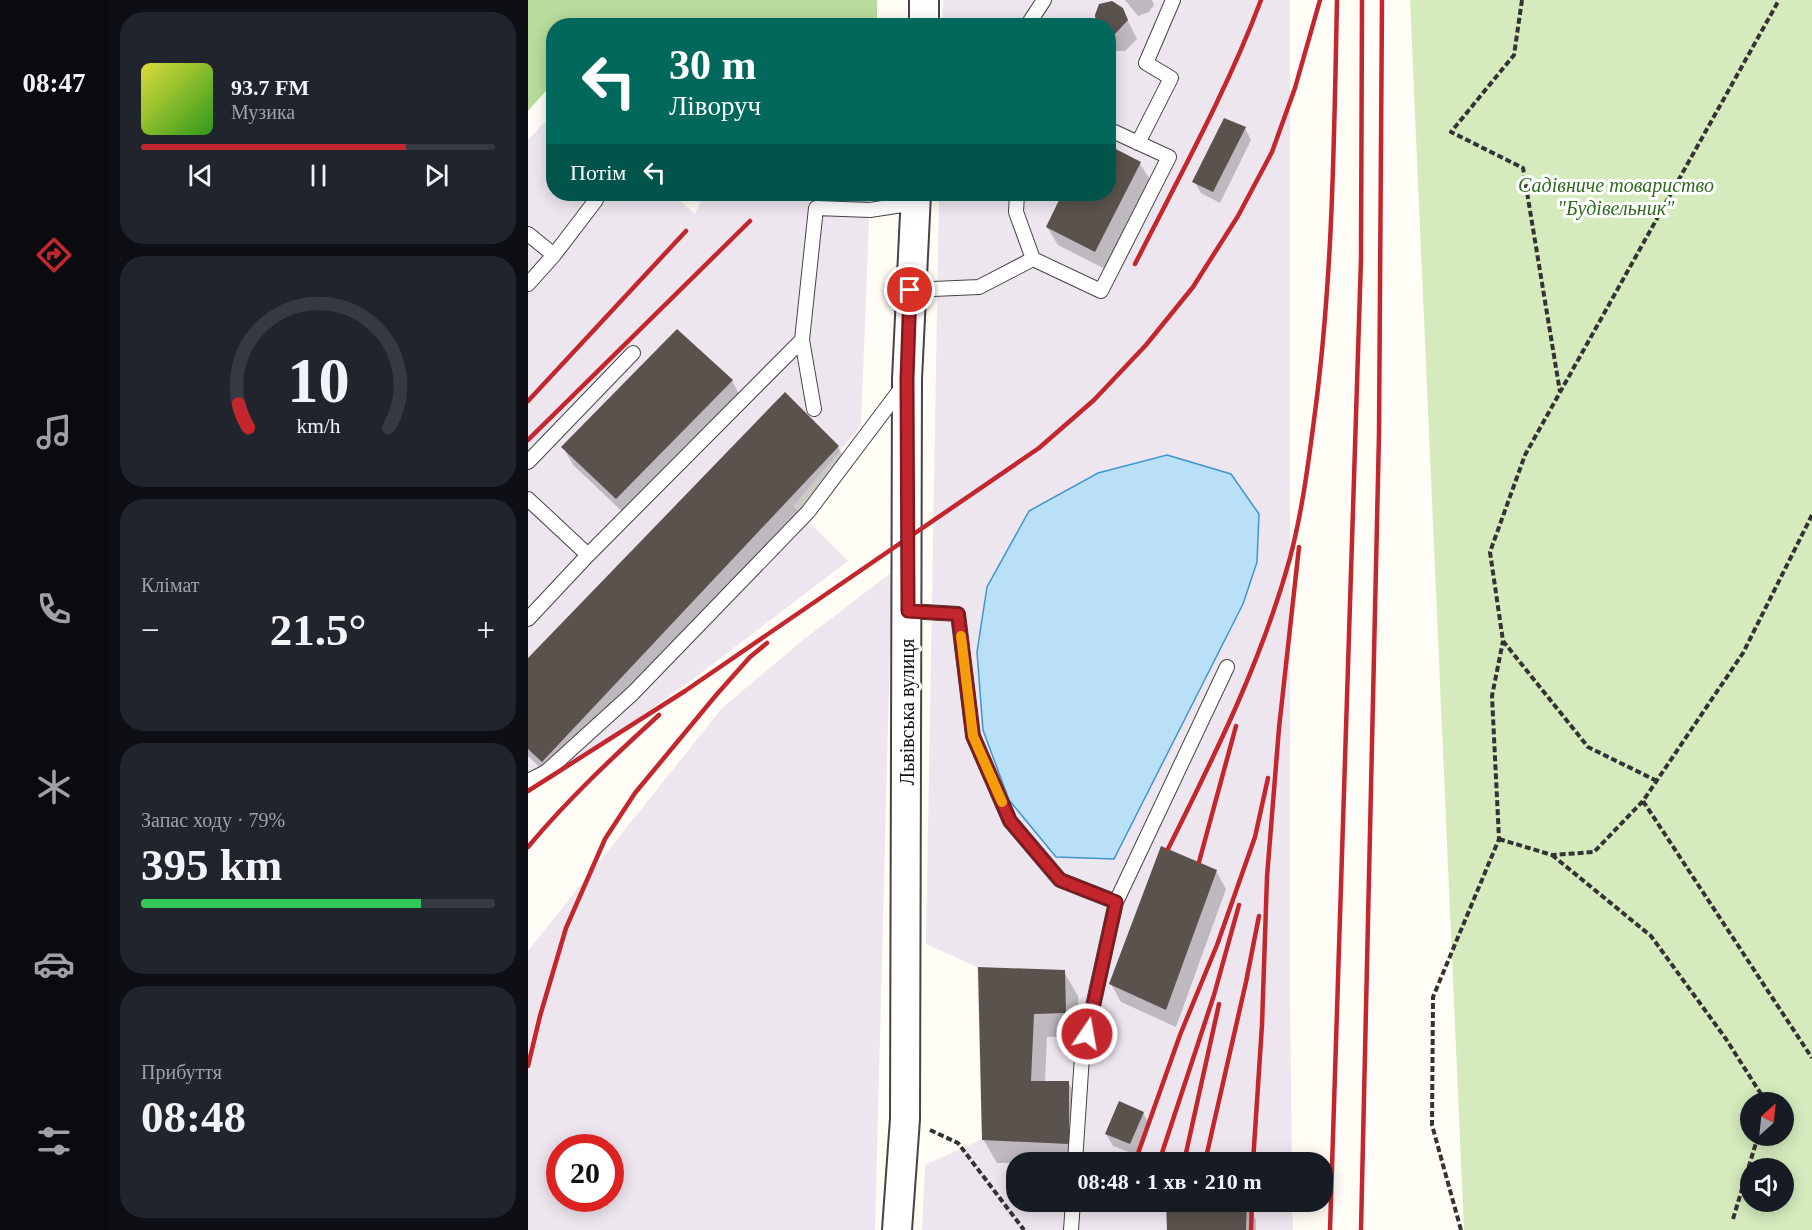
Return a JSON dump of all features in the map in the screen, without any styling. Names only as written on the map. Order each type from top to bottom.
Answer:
[{"type":"street","points":[[924,0],[924,18]]},
{"type":"street","name":"Львівська вулиця","points":[[897,1230],[905,1119],[907,379],[915,201]]},
{"type":"lane","points":[[1032,18],[1044,0]]},
{"type":"lane","points":[[1138,143],[1172,78],[1146,63],[1173,0]]},
{"type":"lane","points":[[1017,201],[1016,212],[1033,259],[1101,291],[1168,158],[1116,133]]},
{"type":"lane","points":[[528,284],[554,255],[595,201]]},
{"type":"lane","points":[[814,409],[802,340],[817,201],[870,210],[904,201]]},
{"type":"lane","points":[[528,234],[554,255]]},
{"type":"lane","points":[[910,290],[979,287],[1033,259]]},
{"type":"lane","points":[[528,619],[588,555],[802,340]]},
{"type":"lane","points":[[528,462],[633,353]]},
{"type":"lane","points":[[528,781],[546,772],[633,693],[808,512],[907,379]]},
{"type":"lane","points":[[528,499],[588,555]]},
{"type":"lane","points":[[908,611],[958,614],[973,736],[1010,821],[1060,880],[1116,902]]},
{"type":"lane","points":[[1076,1152],[1082,1056],[1116,902],[1227,667]]},
{"type":"lane","points":[[1071,1230],[1072,1212]]},
{"type":"path","points":[[1522,0],[1514,56],[1451,132],[1523,168],[1560,392]]},
{"type":"path","points":[[1461,1230],[1432,1125],[1433,997],[1499,839],[1492,696],[1503,642],[1490,552],[1525,455],[1779,0]]},
{"type":"path","points":[[1499,839],[1552,855],[1594,852],[1643,801],[1743,653],[1812,514]]},
{"type":"path","points":[[1503,642],[1588,747],[1657,781]]},
{"type":"path","points":[[1643,801],[1812,1058]]},
{"type":"path","points":[[1552,855],[1651,936],[1726,1039],[1760,1092]]},
{"type":"path","points":[[905,1119],[958,1143],[1024,1230]]},
{"type":"path","points":[[1733,1219],[1755,1146]]},
{"type":"shaded area","points":[[943,0],[1290,0],[1292,1152],[1006,1152],[1006,1212],[1292,1212],[1293,1230],[922,1230],[925,1165],[982,1139],[977,967],[926,944],[939,201],[1116,201],[1116,18],[942,18]]},
{"type":"shaded area","points":[[546,121],[546,201],[680,201],[695,214],[701,201],[870,201],[861,426],[793,506],[848,561],[693,679],[556,777],[528,792],[528,140]]},
{"type":"shaded area","points":[[892,572],[875,1230],[528,1230],[528,951],[722,708],[803,640]]},
{"type":"green space","points":[[528,0],[877,0],[877,18],[546,18],[546,91],[528,111]]},
{"type":"green space","name":"Садівниче товариство \"Будівельник\"","points":[[1410,0],[1812,0],[1812,1230],[1464,1230]]},
{"type":"water","points":[[1167,455],[1231,474],[1259,514],[1257,562],[1243,604],[1114,859],[1056,857],[1009,800],[983,730],[977,652],[987,587],[1029,511],[1098,473]]},
{"type":"building","points":[[1112,1],[1123,8],[1128,20],[1116,33],[1116,18],[1095,18],[1099,4]]},
{"type":"building","points":[[1224,118],[1246,127],[1213,192],[1192,182]]},
{"type":"building","points":[[1116,149],[1141,162],[1095,252],[1046,227],[1059,201],[1116,201]]},
{"type":"building","points":[[677,329],[733,380],[616,499],[561,447]]},
{"type":"building","points":[[785,392],[839,446],[542,762],[528,749],[528,658]]},
{"type":"building","points":[[1161,846],[1217,870],[1166,1010],[1109,984]]},
{"type":"building","points":[[978,967],[1065,970],[1066,1013],[1034,1014],[1031,1081],[1069,1081],[1069,1144],[982,1140]]},
{"type":"building","points":[[1119,1101],[1144,1112],[1130,1144],[1105,1134]]},
{"type":"building","points":[[1166,1212],[1247,1212],[1246,1230],[1167,1230]]},
{"type":"railway","points":[[1135,264],[1218,101],[1261,0]]},
{"type":"railway","points":[[528,791],[685,691],[1039,448],[1094,400],[1146,345],[1193,287],[1238,216],[1272,152],[1295,88],[1320,0]]},
{"type":"railway","points":[[1168,849],[1220,743],[1266,633],[1279,596],[1298,524],[1314,420],[1329,262],[1337,0]]},
{"type":"railway","points":[[1330,1230],[1361,259],[1362,0]]},
{"type":"railway","points":[[1361,1230],[1379,434],[1382,0]]},
{"type":"railway","points":[[528,440],[750,221]]},
{"type":"railway","points":[[528,401],[686,231]]},
{"type":"railway","points":[[1254,1152],[1262,1025],[1267,877],[1279,728],[1299,547]]},
{"type":"railway","points":[[528,1066],[566,928],[605,839],[635,793],[717,694],[750,657],[767,643]]},
{"type":"railway","points":[[528,847],[575,795],[659,715]]},
{"type":"railway","points":[[1199,862],[1236,726]]},
{"type":"railway","points":[[1138,1152],[1180,1035],[1217,945],[1255,837],[1268,778]]},
{"type":"railway","points":[[1162,1152],[1214,995],[1239,905]]},
{"type":"railway","points":[[1207,1152],[1259,916]]},
{"type":"railway","points":[[1186,1152],[1219,1004]]},
{"type":"railway","points":[[1251,1230],[1252,1212]]},
{"type":"slow traffic","points":[[961,636],[973,736],[1002,802]]},
{"type":"route","points":[[910,290],[906,538],[908,611],[958,614],[973,736],[1010,821],[1060,880],[1116,902],[1087,1034]]}]
